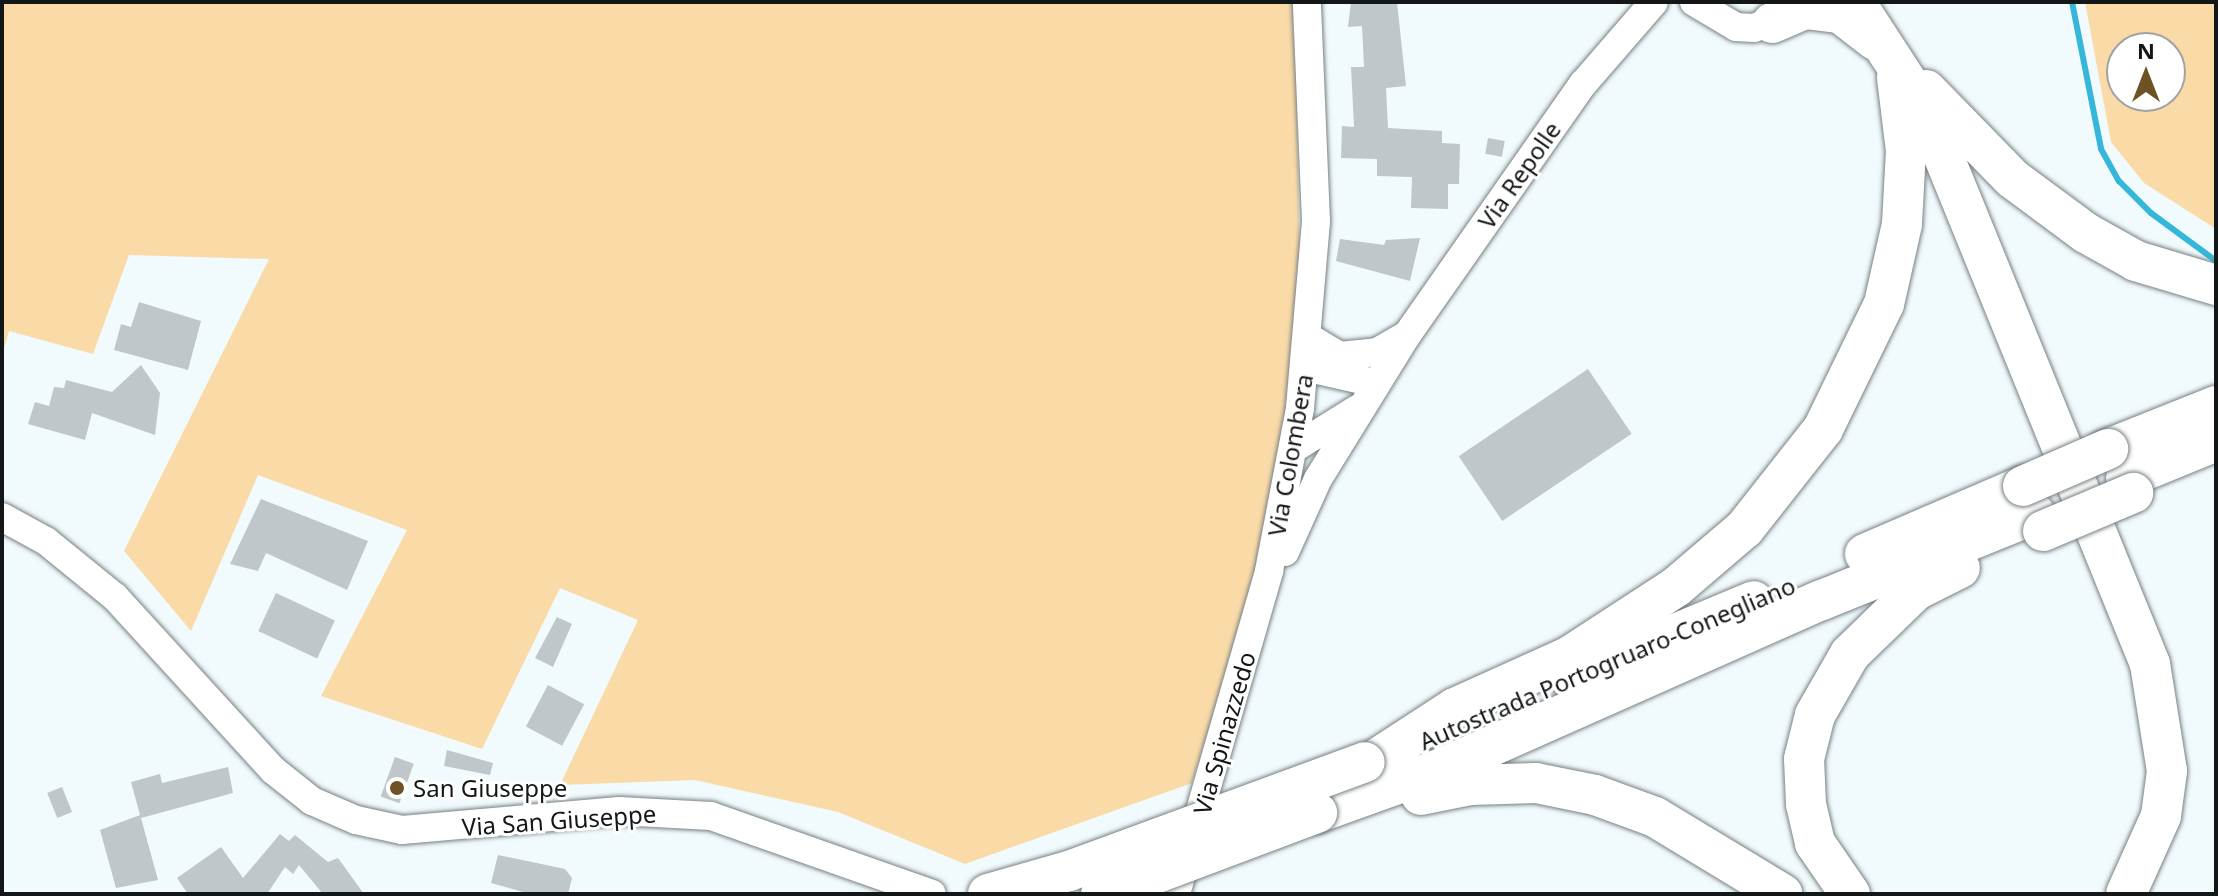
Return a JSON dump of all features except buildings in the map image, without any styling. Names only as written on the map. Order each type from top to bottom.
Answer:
[{"type":"highway","points":[[1855,2],[1894,54],[2013,179],[2086,233],[2136,261],[2216,285]]},
{"type":"highway","points":[[1786,13],[1805,9],[1840,13],[1894,54],[1924,108],[2150,664],[2167,771],[2161,816],[2126,894]]},
{"type":"highway","points":[[1371,760],[1455,708],[1570,656],[1676,587],[1745,528],[1823,429],[1884,304],[1902,224],[1906,151],[1894,54]]},
{"type":"highway","name":"Autostrada Portogruaro-Conegliano","points":[[2122,473],[2216,406]]},
{"type":"highway","name":"Autostrada Portogruaro-Conegliano","points":[[1101,894],[1316,823],[2034,510],[2122,473],[2216,443]]},
{"type":"highway","points":[[1850,894],[1815,843],[1806,804],[1804,759],[1815,715],[1850,654],[1916,590],[2034,510]]},
{"type":"highway","name":"Autostrada Portogruaro-Conegliano","points":[[988,894],[1069,871],[2034,510]]},
{"type":"highway","points":[[1152,894],[1316,823],[1471,785],[1536,783],[1595,795],[1655,817],[1782,894]]},
{"type":"street","points":[[1307,2],[1316,221],[1308,337]]},
{"type":"street","points":[[1694,2],[1719,22]]},
{"type":"street","name":"Via Repolle","points":[[1269,571],[1360,407],[1407,335],[1583,84],[1648,12],[1693,15],[1754,28],[1786,13]]},
{"type":"street","name":"Via Repolle","points":[[1308,337],[1340,356],[1377,352],[1407,335]]},
{"type":"street","name":"Via Colombera","points":[[1269,571],[1293,449],[1308,337]]},
{"type":"street","points":[[1305,367],[1375,383]]},
{"type":"street","name":"Via Repolle","points":[[1293,449],[1360,407]]},
{"type":"street","name":"Via San Giuseppe","points":[[2,517],[46,541],[115,597],[273,770],[312,801],[356,820],[402,830],[619,811],[711,816],[932,894]]},
{"type":"street","name":"Via Spinazzedo","points":[[1176,894],[1269,571]]},
{"type":"shaded area","points":[[2,2],[1295,2],[1301,342],[1256,574],[1192,783],[965,864],[838,812],[695,780],[560,785],[638,620],[560,588],[482,749],[321,696],[407,530],[258,475],[191,631],[124,551],[269,259],[129,255],[93,354],[9,331],[2,355]]},
{"type":"shaded area","points":[[2085,2],[2216,2],[2216,229],[2144,183],[2111,142]]},
{"type":"waterway","points":[[2072,2],[2101,149],[2119,181],[2151,213],[2216,261]]},
{"type":"place","name":"San Giuseppe","points":[[397,788]]}]
